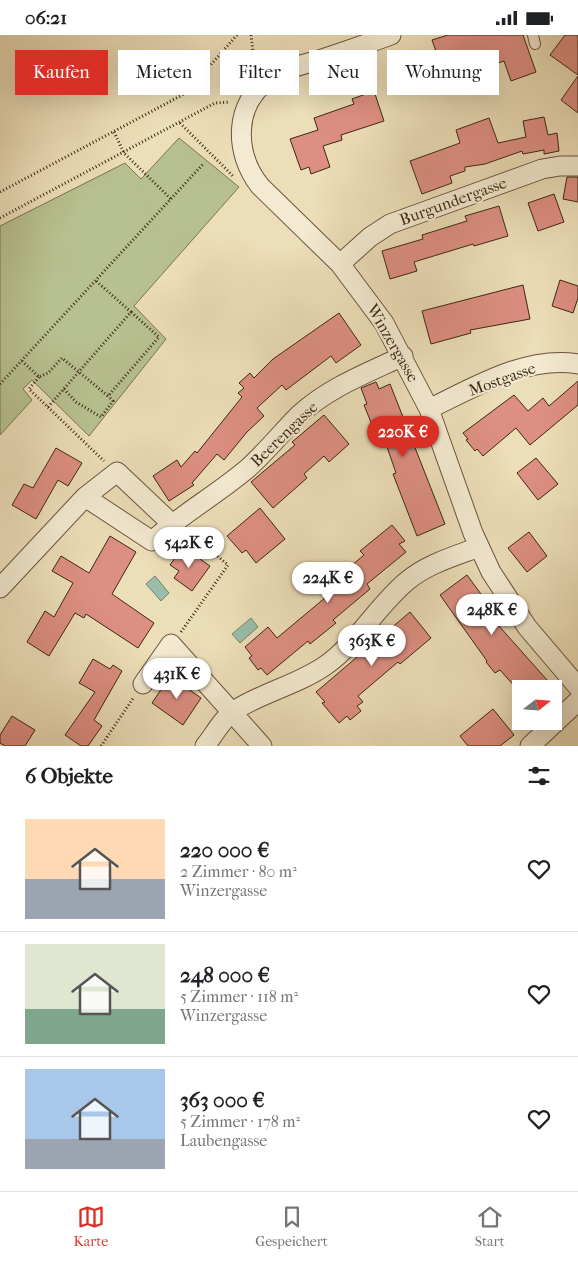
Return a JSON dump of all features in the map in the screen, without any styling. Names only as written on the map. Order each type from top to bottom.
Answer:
[{"type":"street","points":[[251,101],[268,80],[279,73],[391,35]]},
{"type":"street","name":"Winzergasse","points":[[251,101],[242,124],[241,146],[245,160],[255,180],[340,264],[384,323],[403,356],[429,409],[479,547],[496,581],[519,615],[578,687]]},
{"type":"street","name":"Burgundergasse","points":[[340,264],[376,232],[398,221],[542,169],[578,166]]},
{"type":"street","name":"Beerengasse","points":[[85,497],[152,541],[171,523],[246,469],[301,414],[325,395],[350,380],[403,356]]},
{"type":"street","name":"Mostgasse","points":[[429,409],[516,370],[551,363],[578,364]]},
{"type":"street","points":[[0,588],[85,497],[117,472],[171,523]]},
{"type":"street","points":[[205,746],[233,711],[326,665],[352,642],[407,581],[429,567],[479,547]]},
{"type":"street","points":[[143,684],[171,644],[233,711],[262,746]]},
{"type":"street","points":[[530,746],[578,701]]},
{"type":"path","points":[[0,192],[186,93],[237,35]]},
{"type":"path","points":[[0,218],[216,103],[251,101],[251,35]]},
{"type":"path","points":[[180,123],[236,179],[255,180]]},
{"type":"path","points":[[114,132],[124,153],[170,199]]},
{"type":"path","points":[[0,384],[204,163]]},
{"type":"path","points":[[95,280],[159,337],[108,396]]},
{"type":"path","points":[[48,407],[131,313]]},
{"type":"path","points":[[64,388],[76,403],[101,417],[114,401],[62,358],[48,373],[39,377],[29,389],[117,472]]},
{"type":"path","points":[[22,361],[39,377]]},
{"type":"path","points":[[171,523],[187,530],[228,565],[171,644]]},
{"type":"path","points":[[101,746],[143,684]]},
{"type":"shaded area","points":[[179,138],[239,187],[134,306],[166,339],[89,436],[32,380],[23,389],[32,400],[0,435],[0,226],[125,163],[141,179]]},
{"type":"shaded area","points":[[155,576],[169,593],[161,601],[146,584]]},
{"type":"shaded area","points":[[251,618],[258,627],[240,643],[232,634]]},
{"type":"building","points":[[448,35],[523,35],[536,72],[511,81],[504,61],[499,63],[499,50],[436,50],[432,40]]},
{"type":"building","points":[[565,35],[578,35],[578,75],[550,55]]},
{"type":"building","points":[[578,76],[578,113],[561,100]]},
{"type":"building","points":[[363,95],[375,95],[384,121],[341,135],[342,140],[323,146],[330,167],[311,174],[309,167],[301,170],[290,139],[318,130],[314,118],[354,104],[352,99]]},
{"type":"building","points":[[544,117],[548,135],[557,133],[559,151],[544,154],[544,150],[523,154],[522,151],[485,164],[465,167],[465,171],[450,176],[452,183],[422,194],[410,161],[460,143],[456,130],[489,118],[498,143],[526,137],[523,121]]},
{"type":"building","points":[[567,177],[578,177],[578,202],[563,199]]},
{"type":"building","points":[[554,194],[564,222],[538,231],[528,203]]},
{"type":"building","points":[[499,206],[508,236],[474,246],[473,244],[414,262],[417,271],[390,279],[382,251],[423,239],[422,235],[467,221],[465,216]]},
{"type":"building","points":[[560,280],[578,286],[578,298],[573,313],[552,306]]},
{"type":"building","points":[[523,285],[530,319],[470,330],[471,333],[431,344],[422,311]]},
{"type":"building","points":[[339,313],[361,345],[336,363],[331,356],[286,390],[282,385],[257,408],[264,416],[247,432],[224,460],[217,454],[192,483],[194,485],[169,501],[153,476],[177,460],[181,467],[195,451],[197,453],[242,397],[238,393],[244,388],[239,383],[250,373],[254,378],[273,359]]},
{"type":"building","points":[[578,381],[578,405],[530,445],[516,428],[483,456],[477,449],[475,451],[466,440],[468,439],[463,433],[514,395],[528,411],[543,398],[549,406]]},
{"type":"building","points":[[376,382],[379,389],[390,384],[445,524],[417,536],[393,474],[396,473],[387,447],[381,447],[364,405],[367,404],[361,388]]},
{"type":"building","points":[[324,415],[349,444],[329,462],[324,456],[304,474],[307,478],[273,508],[251,482],[295,445],[292,442]]},
{"type":"building","points":[[56,448],[82,463],[68,486],[58,480],[36,519],[12,505],[24,484],[33,488]]},
{"type":"building","points":[[536,458],[558,484],[538,500],[517,473]]},
{"type":"building","points":[[260,508],[285,539],[256,563],[246,550],[242,553],[227,536]]},
{"type":"building","points":[[392,525],[405,541],[399,544],[406,552],[367,584],[370,589],[333,620],[336,623],[310,644],[308,641],[267,675],[261,668],[258,670],[249,658],[252,656],[245,647],[268,627],[277,638],[332,592],[327,586],[364,555],[360,551]]},
{"type":"building","points":[[529,532],[547,556],[527,572],[508,548]]},
{"type":"building","points":[[110,536],[136,552],[112,594],[154,623],[138,648],[86,614],[84,618],[75,613],[49,656],[27,642],[45,611],[54,617],[73,583],[52,571],[61,556],[89,573]]},
{"type":"building","points":[[183,547],[210,566],[192,591],[174,578],[179,571],[170,565]]},
{"type":"building","points":[[467,575],[503,624],[499,626],[547,680],[512,680],[512,683],[500,670],[495,673],[440,595]]},
{"type":"building","points":[[410,612],[431,638],[400,664],[398,662],[358,696],[363,702],[357,706],[361,711],[350,720],[347,716],[339,723],[322,703],[325,702],[316,692]]},
{"type":"building","points":[[93,659],[110,669],[113,665],[122,671],[94,720],[102,726],[88,746],[81,746],[65,735],[95,692],[79,683]]},
{"type":"building","points":[[170,676],[201,698],[183,725],[152,703]]},
{"type":"building","points":[[493,709],[514,735],[500,746],[468,746],[460,736]]},
{"type":"building","points":[[12,716],[35,730],[25,746],[5,746],[0,743],[0,735]]}]
